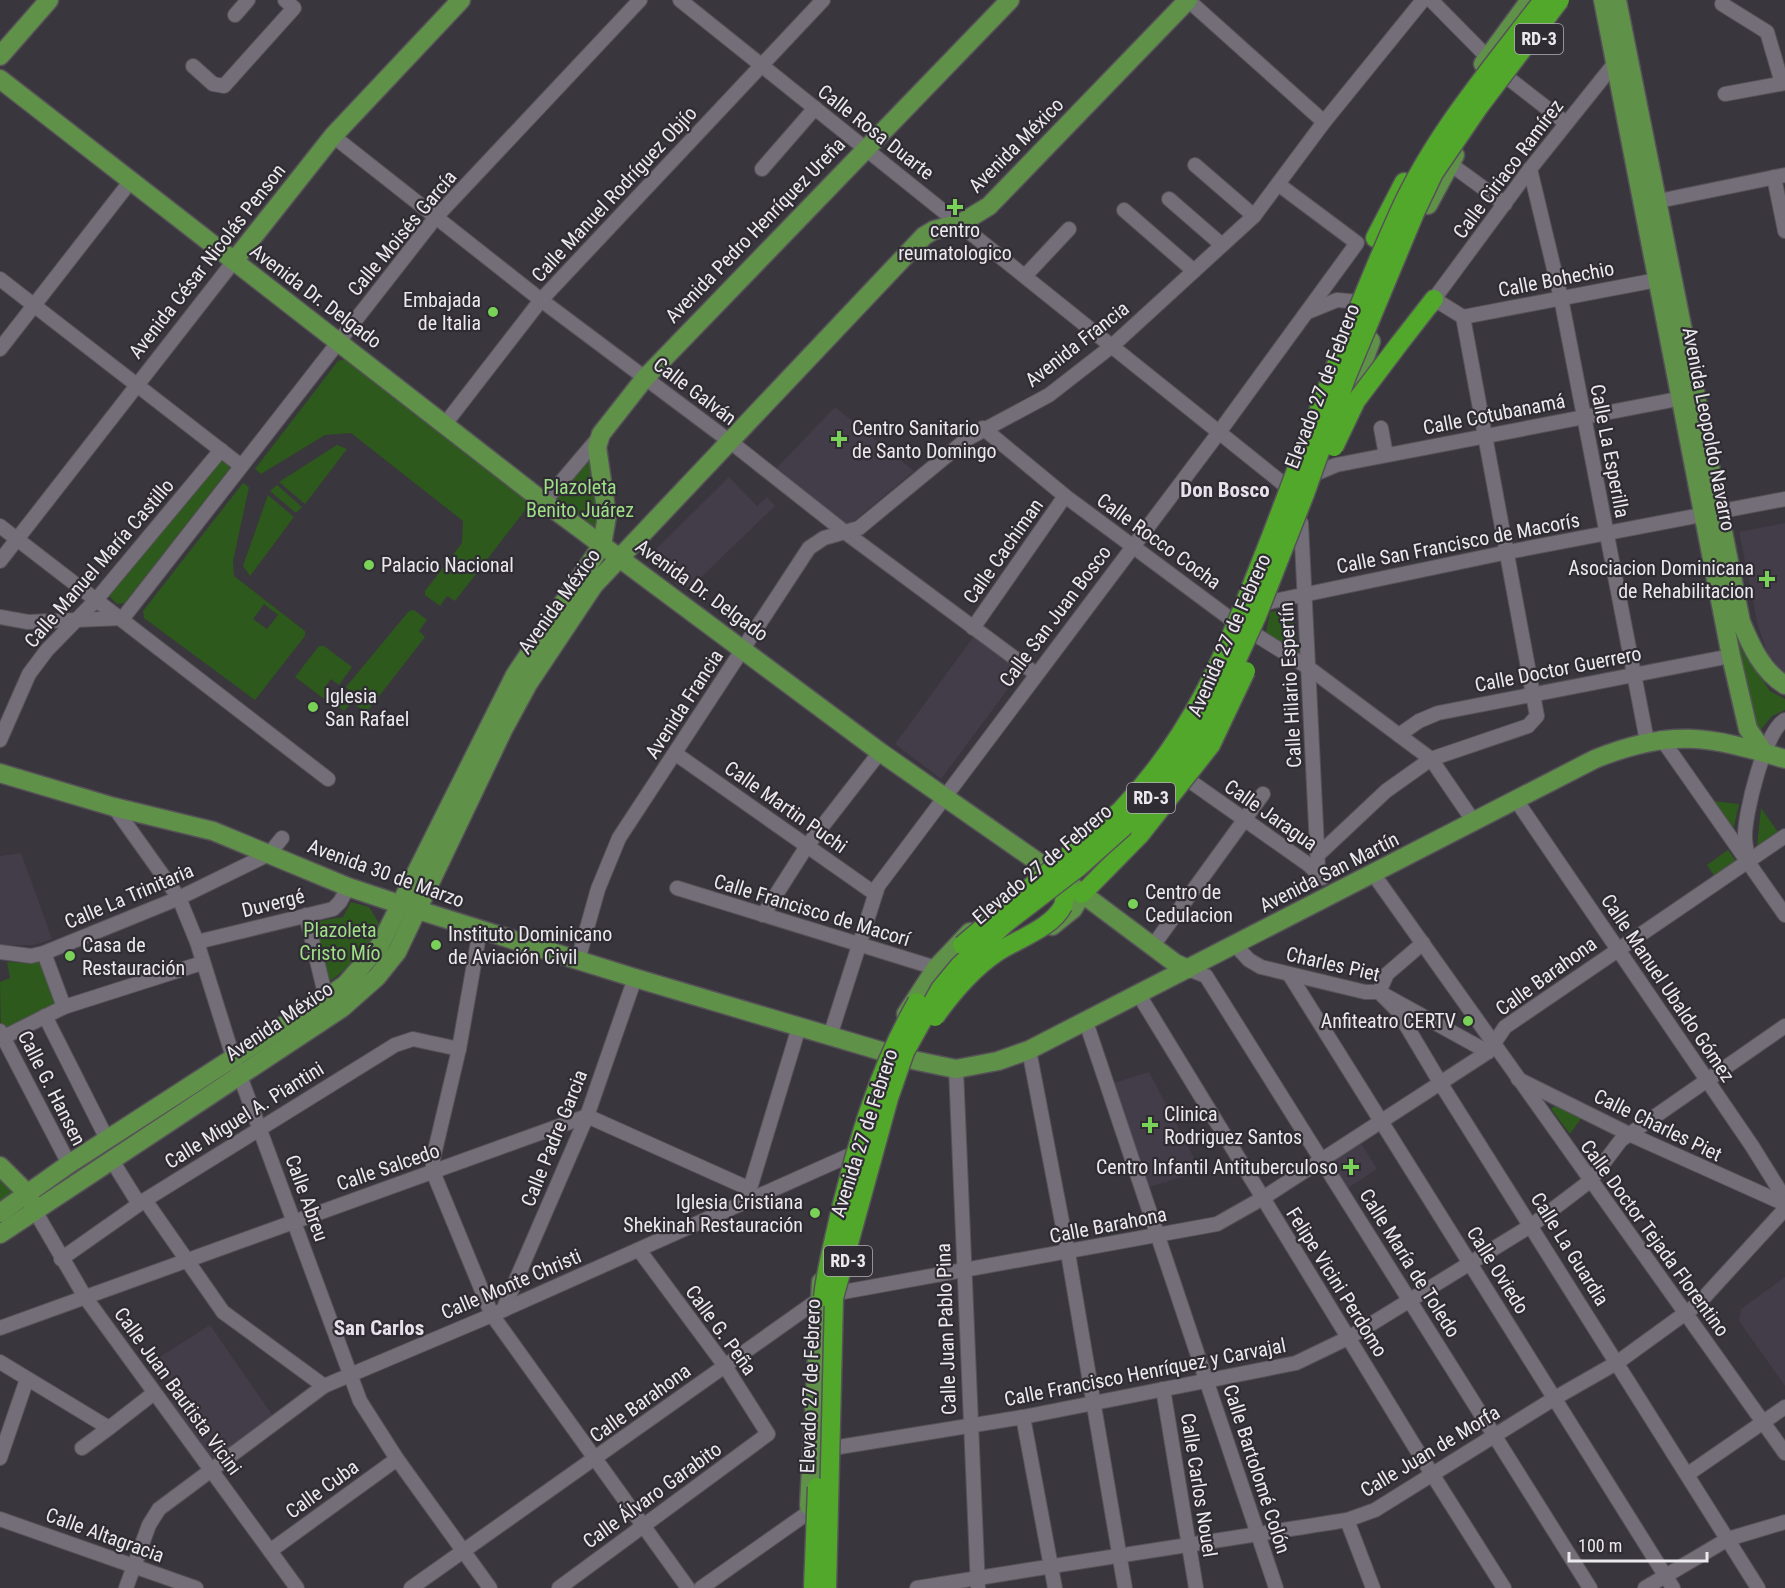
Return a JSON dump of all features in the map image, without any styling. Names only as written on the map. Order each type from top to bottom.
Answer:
[{"type":"highway","name":"Elevado 27 de Febrero","points":[[813,1588],[825,1283],[852,1162],[887,1059],[921,996],[960,948],[999,911],[1099,831],[1143,786],[1171,752],[1203,699],[1223,657],[1376,263],[1411,186],[1451,123],[1543,0]]},
{"type":"highway","name":"Elevado 27 de Febrero","points":[[827,1588],[834,1298],[899,1054],[940,989],[959,966],[1006,923],[1079,867],[1153,797],[1211,717],[1263,609],[1347,376],[1434,173],[1479,107],[1560,0]]},
{"type":"highway","points":[[1310,437],[1343,323],[1375,238],[1418,157]]},
{"type":"highway","points":[[1305,494],[1318,480],[1356,401],[1434,299]]},
{"type":"highway","points":[[899,1054],[976,969],[996,953],[1053,920],[1075,888],[1140,835],[1173,796],[1222,726],[1254,651],[1263,609]]},
{"type":"main road","points":[[0,56],[49,0]]},
{"type":"main road","name":"Avenida César Nicolás Penson","points":[[234,261],[333,136],[461,0]]},
{"type":"main road","name":"Avenida Pedro Henríquez Ureña","points":[[601,434],[645,378],[1010,0]]},
{"type":"main road","name":"Avenida México","points":[[0,1213],[69,1164],[346,984],[365,964],[410,907],[528,684],[594,585],[732,443],[924,236],[934,230],[961,223],[989,206],[1188,0]]},
{"type":"main road","name":"Avenida 27 de Febrero","points":[[836,1588],[843,1292],[908,1009],[936,969],[960,941],[1122,802],[1155,761],[1210,675],[1231,613],[1284,490],[1418,157],[1530,0]]},
{"type":"main road","name":"Avenida 27 de Febrero","points":[[804,1588],[818,1300],[848,1156],[899,1054],[950,987],[1000,937],[1075,888],[1136,824],[1179,774],[1217,722],[1255,636],[1263,609],[1328,467],[1332,446],[1395,276],[1449,163],[1508,78],[1570,0]]},
{"type":"main road","name":"Avenida Leopoldo Navarro","points":[[1603,0],[1614,64],[1649,203],[1657,280],[1688,397]]},
{"type":"main road","name":"Avenida Leopoldo Navarro","points":[[1617,0],[1649,203],[1710,513],[1731,656],[1748,729],[1763,751]]},
{"type":"main road","name":"Avenida Dr. Delgado","points":[[0,79],[544,502],[744,648],[880,752],[1075,888],[1152,947],[1188,969]]},
{"type":"main road","name":"Avenida México","points":[[0,1234],[342,1008],[362,992],[397,952],[410,907],[514,675],[602,545],[607,516],[597,447],[601,434]]},
{"type":"main road","name":"Avenida Leopoldo Navarro","points":[[1710,513],[1741,622],[1752,650],[1777,680],[1785,685]]},
{"type":"main road","name":"Avenida San Martín","points":[[899,1054],[956,1069],[998,1061],[1029,1050],[1374,875],[1595,759],[1654,739],[1687,737],[1763,751],[1785,759]]},
{"type":"main road","name":"Avenida 30 de Marzo","points":[[0,773],[114,807],[213,831],[348,887],[480,930],[799,1027],[899,1054]]},
{"type":"main road","points":[[950,987],[1061,920],[1075,888]]},
{"type":"main road","points":[[0,1166],[28,1194],[35,1211]]},
{"type":"street","points":[[235,15],[248,0]]},
{"type":"street","name":"Calle Moisés García","points":[[123,618],[240,465],[436,218],[640,0]]},
{"type":"street","name":"Calle Rosa Duarte","points":[[680,0],[1220,431],[1284,490]]},
{"type":"street","name":"Calle Manuel Rodríguez Objío","points":[[445,424],[541,300],[823,0]]},
{"type":"street","points":[[1188,0],[1324,122]]},
{"type":"street","name":"Avenida Francia","points":[[578,960],[610,854],[809,548],[824,538],[846,533],[880,512],[983,428],[1049,395],[1112,345],[1254,216],[1324,122],[1423,0]]},
{"type":"street","points":[[1431,0],[1508,78],[1566,123]]},
{"type":"street","points":[[194,66],[213,84],[224,86],[293,3]]},
{"type":"street","points":[[1722,4],[1767,32],[1783,83],[1725,94]]},
{"type":"street","name":"Calle Ciriaco Ramírez","points":[[1332,446],[1428,314],[1434,299],[1530,169],[1614,64]]},
{"type":"street","points":[[762,169],[815,108]]},
{"type":"street","name":"Calle Galván","points":[[333,136],[541,300],[732,443],[846,533],[1036,674]]},
{"type":"street","points":[[1449,163],[1505,204]]},
{"type":"street","points":[[1195,165],[1254,216]]},
{"type":"street","name":"Calle La Esperilla","points":[[1530,169],[1561,298],[1633,674],[1654,739]]},
{"type":"street","points":[[1649,203],[1780,176],[1785,231]]},
{"type":"street","points":[[0,349],[130,182]]},
{"type":"street","name":"Calle San Juan Bosco","points":[[830,1036],[874,893],[1220,431],[1357,243],[1278,184]]},
{"type":"street","points":[[1169,199],[1222,245]]},
{"type":"street","points":[[1124,210],[1194,271]]},
{"type":"street","points":[[1025,276],[1069,229]]},
{"type":"street","name":"Avenida César Nicolás Penson","points":[[0,561],[234,261]]},
{"type":"street","points":[[0,279],[240,465]]},
{"type":"street","name":"Calle Bohechio","points":[[1462,317],[1657,280]]},
{"type":"street","points":[[1319,854],[1386,791],[1431,759],[1534,722],[1537,716],[1462,317],[1434,299]]},
{"type":"street","points":[[1307,313],[1326,303],[1360,302]]},
{"type":"street","name":"Calle Cotubanamá","points":[[1328,467],[1688,397]]},
{"type":"street","name":"Calle Rocco Cocha","points":[[983,428],[1065,496],[1132,546],[1231,613],[1255,636],[1309,668],[1431,759],[1474,822]]},
{"type":"street","points":[[1381,428],[1386,455]]},
{"type":"street","name":"Avenida Pedro Henríquez Ureña","points":[[544,502],[601,434]]},
{"type":"street","name":"Calle Manuel María Castillo","points":[[0,740],[29,674],[47,650],[96,600],[221,450]]},
{"type":"street","points":[[1301,523],[1284,490],[1328,467]]},
{"type":"street","name":"Calle Cachiman","points":[[973,628],[1065,496]]},
{"type":"street","name":"Calle San Francisco de Macorís","points":[[1231,613],[1263,609],[1304,593],[1785,499]]},
{"type":"street","name":"Calle Hilario Espertín","points":[[1301,523],[1321,877]]},
{"type":"street","points":[[0,526],[123,618],[328,778]]},
{"type":"street","points":[[0,617],[28,622],[76,622],[123,618]]},
{"type":"street","name":"Calle Doctor Guerrero","points":[[1399,735],[1419,721],[1438,713],[1731,656]]},
{"type":"street","points":[[1748,861],[1744,836],[1763,751],[1773,729],[1785,720]]},
{"type":"street","points":[[1654,739],[1748,861],[1785,915]]},
{"type":"street","points":[[763,915],[807,846],[880,752]]},
{"type":"street","name":"Calle Martin Puchi","points":[[676,753],[874,893]]},
{"type":"street","name":"Calle Jaragua","points":[[1179,774],[1309,865],[1321,877],[1332,895]]},
{"type":"street","points":[[1152,947],[1263,794]]},
{"type":"street","name":"Calle Manuel Ubaldo Gómez","points":[[1516,800],[1783,1191]]},
{"type":"street","name":"Calle Abreu","points":[[114,807],[179,898],[197,942],[232,1057],[261,1129],[360,1401],[398,1459],[490,1588]]},
{"type":"street","name":"Calle Barahona","points":[[411,1588],[818,1300],[843,1292],[1068,1253],[1217,1224],[1263,1198],[1441,1084],[1490,1049],[1505,1028],[1785,836]]},
{"type":"street","points":[[270,854],[282,838]]},
{"type":"street","name":"Calle La Trinitaria","points":[[0,952],[31,956],[44,953],[179,898],[270,854]]},
{"type":"street","points":[[1374,875],[1423,943],[1387,974],[1379,992]]},
{"type":"street","name":"Duvergé","points":[[197,942],[333,909],[340,902],[348,887]]},
{"type":"street","name":"Calle Francisco de Macorí","points":[[677,888],[936,969]]},
{"type":"street","points":[[306,915],[326,998]]},
{"type":"street","points":[[480,930],[459,1049],[433,1159],[433,1172],[497,1313],[596,1459],[688,1588]]},
{"type":"street","name":"Calle Doctor Tejada Florentino","points":[[1423,943],[1490,1049],[1516,1078],[1785,1453]]},
{"type":"street","name":"Charles Piet","points":[[1235,945],[1249,960],[1261,967],[1365,992],[1379,992],[1490,1049]]},
{"type":"street","points":[[44,953],[64,1007]]},
{"type":"street","points":[[2,1034],[64,1007],[202,963]]},
{"type":"street","name":"Calle María de Toledo","points":[[1188,969],[1206,976],[1590,1588]]},
{"type":"street","name":"Calle Oviedo","points":[[1288,974],[1383,1122],[1672,1588]]},
{"type":"street","name":"Calle Padre Garcia","points":[[497,1313],[587,1116],[635,978]]},
{"type":"street","name":"Calle La Guardia","points":[[1379,992],[1397,1010],[1441,1084],[1532,1225],[1758,1588]]},
{"type":"street","name":"Felipe Vicini Perdomo","points":[[1139,995],[1504,1588]]},
{"type":"street","points":[[45,1016],[107,1139]]},
{"type":"street","name":"Calle Bartolomé Colón","points":[[1086,1022],[1276,1588]]},
{"type":"street","name":"Calle Francisco Henríquez y Carvajal","points":[[839,1447],[1023,1417],[1296,1363],[1350,1337],[1532,1225],[1590,1181],[1621,1140],[1785,1026]]},
{"type":"street","points":[[745,1203],[799,1027]]},
{"type":"street","name":"Calle G. Hansen","points":[[2,1034],[69,1164]]},
{"type":"street","name":"Calle Miguel A. Piantini","points":[[61,1259],[142,1202],[406,1040],[413,1039],[459,1049]]},
{"type":"street","points":[[1029,1050],[1068,1253],[1125,1588]]},
{"type":"street","name":"Calle Juan Pablo Pina","points":[[956,1069],[978,1583]]},
{"type":"street","name":"Calle Charles Piet","points":[[1516,1078],[1629,1134],[1785,1204]]},
{"type":"street","points":[[587,1116],[750,1189]]},
{"type":"street","name":"Calle Salcedo","points":[[0,1328],[293,1220],[587,1116]]},
{"type":"street","name":"Calle Monte Christi","points":[[126,1588],[149,1525],[159,1509],[324,1386],[349,1373],[497,1313],[848,1156]]},
{"type":"street","points":[[111,1159],[187,1259],[223,1312],[324,1386]]},
{"type":"street","name":"Calle Juan de Morfa","points":[[917,1588],[978,1583],[1050,1564],[1119,1557],[1347,1520],[1375,1510],[1555,1398],[1618,1362],[1685,1313],[1718,1285],[1750,1245],[1785,1209]]},
{"type":"street","name":"Calle Juan Bautista Vicini","points":[[35,1211],[85,1297],[297,1588]]},
{"type":"street","name":"Calle G. Peña","points":[[639,1250],[725,1366],[768,1434]]},
{"type":"street","points":[[0,1362],[109,1428]]},
{"type":"street","points":[[0,1458],[27,1379]]},
{"type":"street","name":"Calle Carlos Nouel","points":[[1163,1389],[1196,1588]]},
{"type":"street","points":[[82,1448],[154,1393]]},
{"type":"street","points":[[1688,1474],[1785,1407]]},
{"type":"street","points":[[1023,1417],[1054,1588]]},
{"type":"street","name":"Calle Álvaro Garabito","points":[[559,1588],[768,1434]]},
{"type":"street","name":"Calle Cuba","points":[[270,1551],[398,1459]]},
{"type":"street","points":[[701,1588],[809,1512]]},
{"type":"street","name":"Calle Altagracia","points":[[0,1518],[196,1588]]},
{"type":"street","points":[[1347,1520],[1373,1588]]},
{"type":"street","points":[[1645,1588],[1728,1539],[1785,1522]]},
{"type":"shaded area","name":"Centro Sanitario de Santo Domingo","points":[[835,407],[914,471],[855,520],[839,529],[770,475]]},
{"type":"shaded area","points":[[729,477],[757,506],[767,497],[775,506],[689,589],[683,583],[679,587],[655,562],[647,558]]},
{"type":"shaded area","name":"Asociacion Dominicana de Rehabilitacion","points":[[1785,523],[1785,675],[1767,652],[1758,626],[1739,532]]},
{"type":"shaded area","points":[[974,636],[1022,670],[941,779],[895,744]]},
{"type":"shaded area","points":[[21,853],[52,939],[34,945],[0,945],[0,856]]},
{"type":"shaded area","name":"Clinica Rodriguez Santos","points":[[1149,1072],[1194,1158],[1198,1172],[1143,1189],[1111,1084]]},
{"type":"shaded area","name":"Centro Infantil Antituberculoso","points":[[1360,1142],[1377,1169],[1342,1192],[1325,1165]]},
{"type":"shaded area","points":[[1785,1277],[1785,1386],[1739,1321],[1741,1309]]},
{"type":"shaded area","points":[[210,1325],[273,1416],[211,1461],[167,1403],[179,1394],[155,1360]]},
{"type":"green space","points":[[345,359],[526,500],[526,509],[455,601],[447,596],[440,606],[425,595],[425,591],[462,543],[463,521],[351,433],[325,435],[261,474],[255,469],[338,361]]},
{"type":"green space","points":[[337,445],[347,449],[305,504],[279,482]]},
{"type":"green space","name":"Plazoleta Benito Juárez","points":[[592,448],[603,502],[598,540],[548,502]]},
{"type":"green space","points":[[222,458],[230,468],[125,603],[117,604],[109,596],[109,592]]},
{"type":"green space","points":[[243,483],[249,487],[233,561],[234,576],[305,631],[305,636],[255,700],[144,618],[143,611]],"holes":[[[264,604],[278,615],[267,629],[253,619]]]},
{"type":"green space","points":[[277,485],[302,507],[296,513],[270,491]]},
{"type":"green space","points":[[268,495],[294,517],[250,576],[243,566]]},
{"type":"green space","points":[[1716,528],[1743,652],[1770,691],[1785,699],[1785,710],[1772,716],[1756,735],[1753,732]]},
{"type":"green space","points":[[1291,608],[1299,654],[1293,657],[1266,633],[1270,612]]},
{"type":"green space","points":[[414,610],[427,620],[419,631],[425,637],[366,713],[352,702],[344,711],[334,703],[337,699],[345,705],[353,694],[346,687],[409,611]]},
{"type":"green space","points":[[319,646],[324,646],[352,667],[339,685],[331,679],[324,688],[332,694],[327,701],[295,677]]},
{"type":"green space","points":[[1713,801],[1739,804],[1733,830]]},
{"type":"green space","points":[[1761,808],[1778,832],[1757,847]]},
{"type":"green space","points":[[1728,850],[1737,862],[1715,877],[1707,865]]},
{"type":"green space","name":"Plazoleta Cristo Mío","points":[[351,902],[369,907],[380,925],[356,958],[325,984],[308,923],[343,917]]},
{"type":"green space","points":[[40,960],[59,1005],[1,1032],[0,982],[10,978],[7,962],[29,963]]},
{"type":"green space","points":[[1557,1104],[1582,1117],[1570,1134],[1551,1109]]},
{"type":"green space","points":[[0,1177],[15,1194],[0,1204]]},
{"type":"place","name":"centro reumatologico","points":[[955,207]]},
{"type":"place","name":"Embajada de Italia","points":[[493,312]]},
{"type":"place","name":"Centro Sanitario de Santo Domingo","points":[[839,439]]},
{"type":"place","name":"Palacio Nacional","points":[[369,565]]},
{"type":"place","name":"Asociacion Dominicana de Rehabilitacion","points":[[1767,579]]},
{"type":"place","name":"Iglesia San Rafael","points":[[313,707]]},
{"type":"place","name":"Centro de Cedulacion","points":[[1133,904]]},
{"type":"place","name":"Instituto Dominicano de Aviación Civil","points":[[436,945]]},
{"type":"place","name":"Casa de Restauración","points":[[70,956]]},
{"type":"place","name":"Anfiteatro CERTV","points":[[1468,1021]]},
{"type":"place","name":"Clinica Rodriguez Santos","points":[[1150,1125]]},
{"type":"place","name":"Centro Infantil Antituberculoso","points":[[1351,1167]]},
{"type":"place","name":"Iglesia Cristiana Shekinah Restauración","points":[[815,1213]]},
{"type":"district","name":"Don Bosco","points":[[1225,490]]},
{"type":"district","name":"San Carlos","points":[[379,1328]]}]
